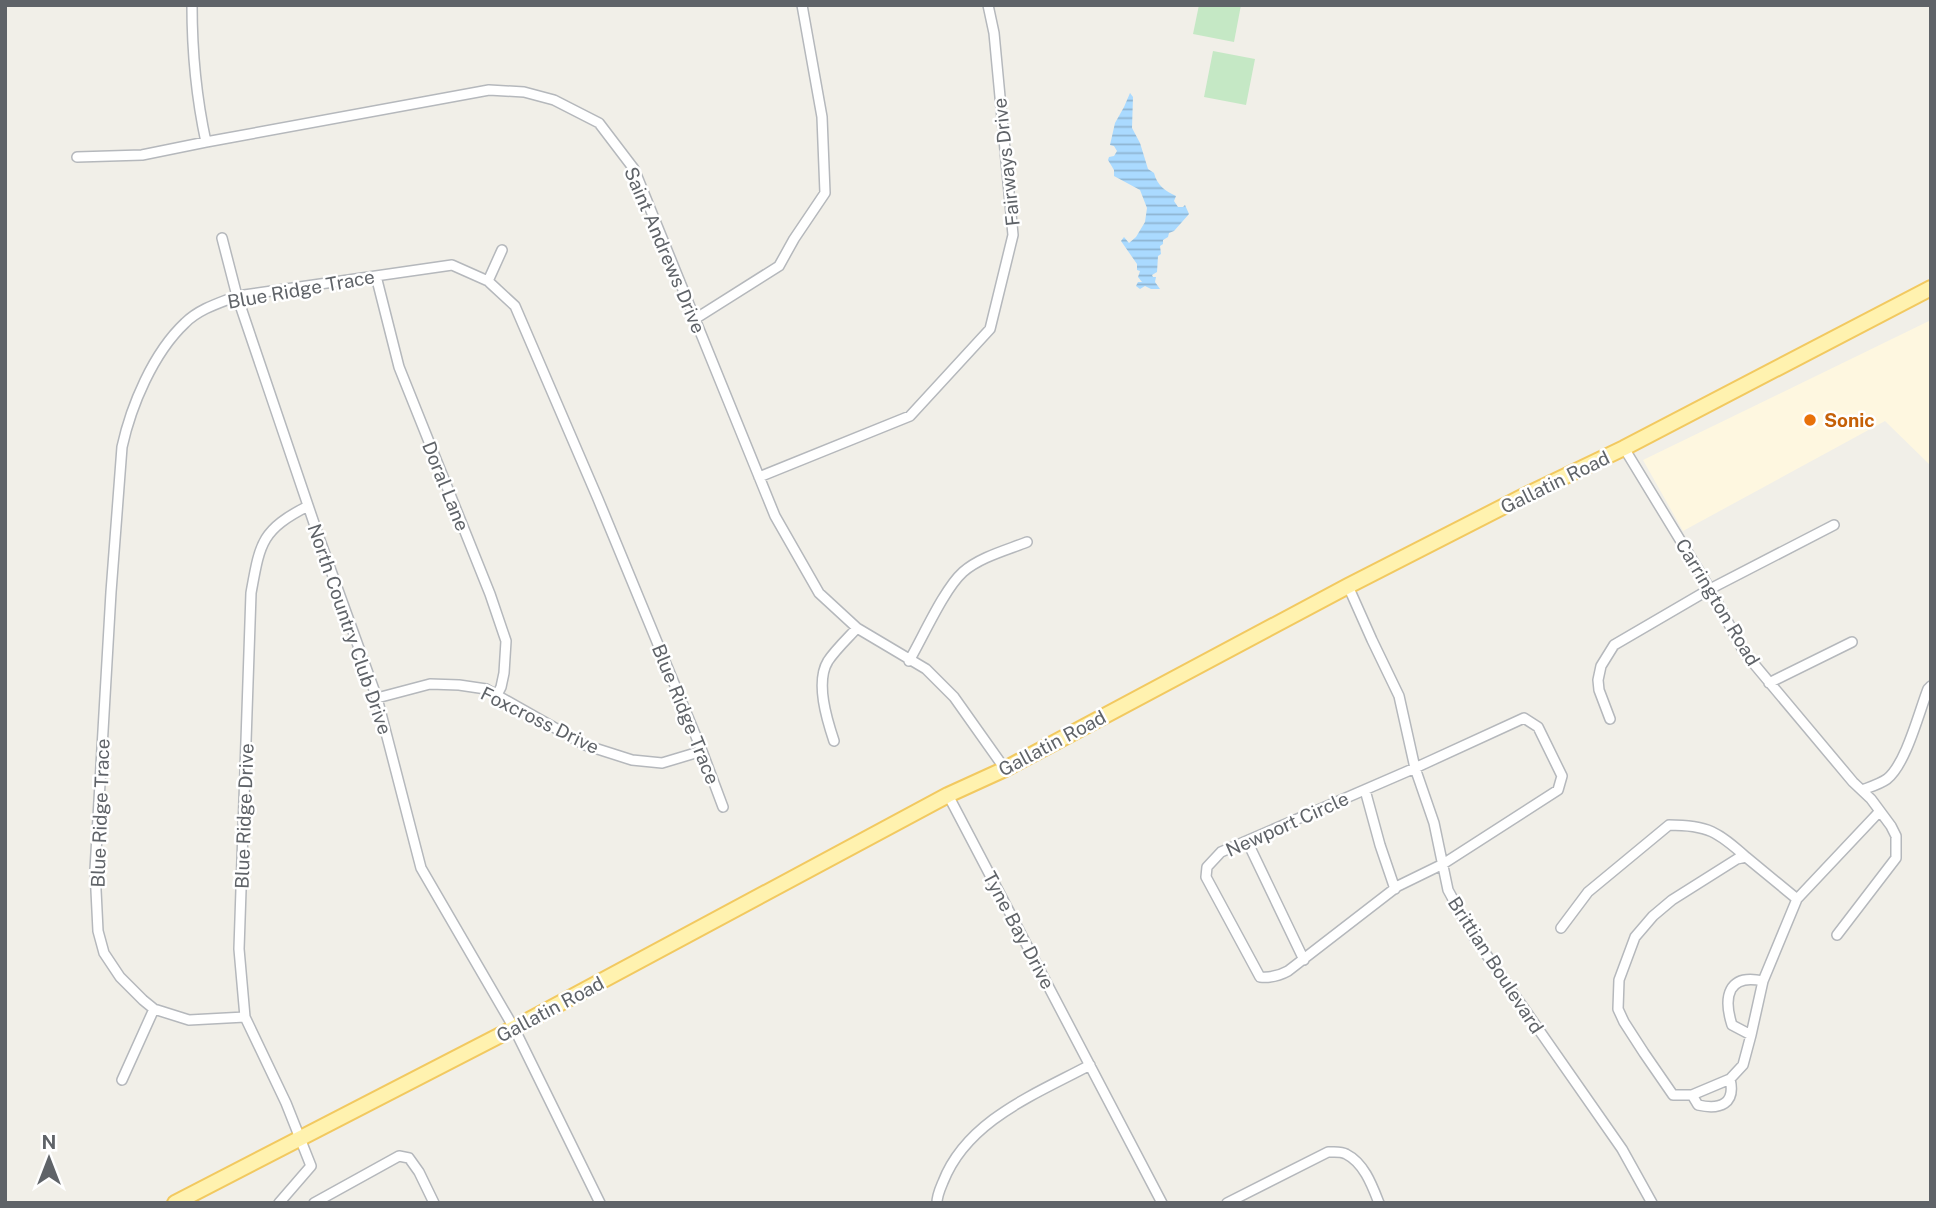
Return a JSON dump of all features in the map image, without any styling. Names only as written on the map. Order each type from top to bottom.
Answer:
[{"type":"main road","name":"Gallatin Road","points":[[174,1203],[514,1028],[948,795],[1005,769],[1348,586],[1624,448],[1931,288]]},
{"type":"street","points":[[192,5],[192,51],[206,142]]},
{"type":"street","points":[[695,319],[779,266],[825,193],[822,117],[802,5]]},
{"type":"street","name":"Fairways Drive","points":[[759,477],[910,416],[990,329],[1013,235],[988,5]]},
{"type":"street","name":"Saint Andrews Drive","points":[[77,157],[142,155],[489,90],[524,92],[554,100],[598,123],[634,169],[775,516],[819,593],[857,628],[926,669],[954,697],[1005,769]]},
{"type":"street","name":"North Country Club Drive","points":[[222,239],[237,296],[377,698],[421,868],[514,1028],[600,1203]]},
{"type":"street","points":[[488,281],[502,250]]},
{"type":"street","name":"Blue Ridge Trace","points":[[246,1017],[189,1020],[154,1009],[120,977],[104,953],[98,931],[95,870],[122,447],[137,397],[151,370],[185,322],[210,306],[237,296],[452,265],[488,281],[515,306],[598,499],[723,807]]},
{"type":"street","name":"Doral Lane","points":[[376,276],[399,368],[490,594],[506,641],[504,673],[497,695]]},
{"type":"street","name":"Carrington Road","points":[[1624,448],[1710,589],[1744,652],[1880,811],[1896,836],[1896,858],[1837,935]]},
{"type":"street","name":"Blue Ridge Drive","points":[[279,1203],[311,1166],[246,1017],[239,949],[251,593],[257,559],[266,535],[286,517],[308,506]]},
{"type":"street","points":[[1610,719],[1601,699],[1598,680],[1601,666],[1614,645],[1710,589],[1834,525]]},
{"type":"street","points":[[909,661],[949,589],[963,572],[982,560],[1027,542]]},
{"type":"street","name":"Brittian Boulevard","points":[[1348,586],[1399,696],[1415,768],[1434,823],[1448,890],[1472,934],[1622,1149],[1652,1203]]},
{"type":"street","points":[[834,741],[826,715],[822,685],[827,663],[857,628]]},
{"type":"street","points":[[1769,683],[1852,642]]},
{"type":"street","name":"Foxcross Drive","points":[[377,698],[430,684],[486,689],[585,746],[632,760],[663,763],[702,751]]},
{"type":"street","points":[[1862,790],[1886,780],[1894,771],[1902,758],[1931,686]]},
{"type":"street","name":"Newport Circle","points":[[1524,718],[1538,727],[1562,776],[1558,790],[1443,864],[1395,889],[1304,960],[1280,976],[1261,977],[1206,877],[1207,867],[1221,852],[1365,790],[1524,718]]},
{"type":"street","points":[[1365,790],[1395,889]]},
{"type":"street","name":"Tyne Bay Drive","points":[[948,795],[1162,1203]]},
{"type":"street","points":[[1746,857],[1737,859],[1672,900],[1653,916],[1635,937],[1619,980],[1618,1009],[1644,1054],[1673,1095],[1692,1095],[1730,1079],[1743,1065],[1763,981],[1797,899],[1880,811]]},
{"type":"street","points":[[1561,928],[1588,892],[1669,825],[1700,827],[1723,836],[1797,899]]},
{"type":"street","points":[[1247,841],[1304,960]]},
{"type":"street","points":[[1751,1035],[1732,1025],[1727,1011],[1728,994],[1733,985],[1742,980],[1763,981]]},
{"type":"street","points":[[122,1080],[154,1009]]},
{"type":"street","points":[[937,1203],[949,1166],[966,1143],[999,1115],[1090,1065]]},
{"type":"street","points":[[1692,1095],[1699,1105],[1711,1108],[1724,1104],[1731,1098],[1733,1090],[1730,1079]]},
{"type":"street","points":[[1227,1203],[1328,1152],[1344,1153],[1358,1164],[1370,1180],[1379,1203]]},
{"type":"street","points":[[314,1203],[399,1156],[409,1158],[434,1203]]},
{"type":"shaded area","points":[[1931,320],[1929,464],[1885,421],[1683,531],[1643,460]]},
{"type":"green space","points":[[1199,5],[1241,5],[1234,42],[1193,34]]},
{"type":"green space","points":[[1213,51],[1255,59],[1246,105],[1204,97]]},
{"type":"water","points":[[1130,93],[1133,97],[1132,128],[1148,169],[1154,173],[1162,187],[1176,196],[1174,201],[1178,207],[1185,205],[1189,214],[1160,246],[1157,272],[1152,275],[1156,277],[1155,282],[1160,289],[1145,286],[1140,289],[1136,286],[1138,282],[1142,282],[1138,277],[1140,271],[1121,241],[1124,237],[1129,243],[1136,237],[1145,222],[1147,208],[1140,190],[1114,176],[1114,170],[1108,160],[1117,151],[1110,145],[1115,123]]},
{"type":"place","name":"Sonic","points":[[1810,420]]}]
